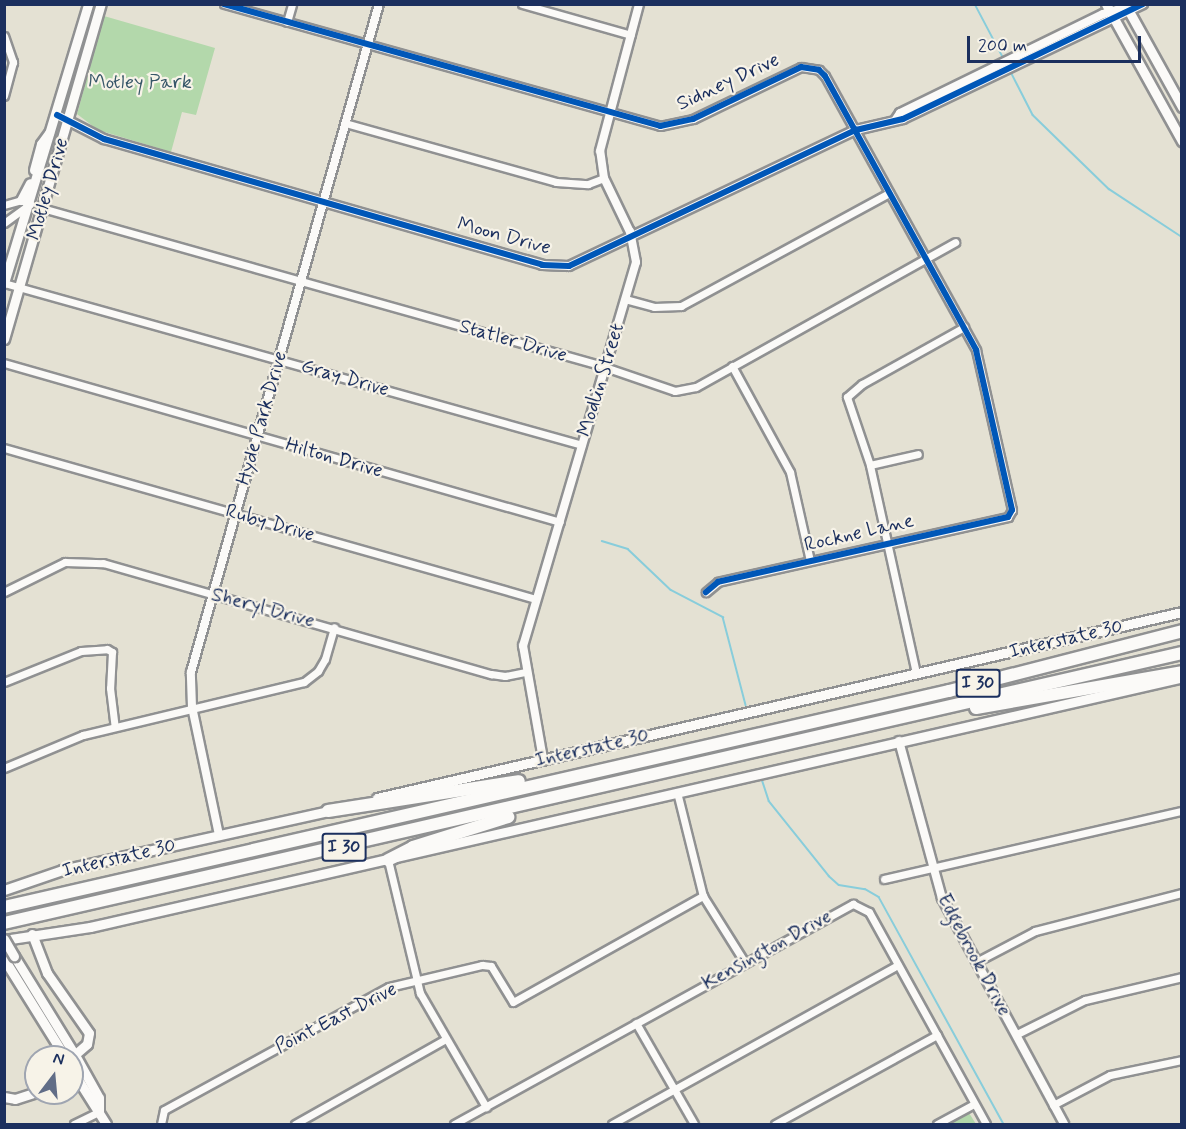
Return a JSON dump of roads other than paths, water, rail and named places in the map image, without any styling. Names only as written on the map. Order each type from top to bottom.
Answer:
[{"type":"highway","name":"I 30","points":[[4,907],[949,690],[1182,631]]},
{"type":"highway","name":"I 30","points":[[4,923],[1182,653]]},
{"type":"highway","points":[[898,719],[1182,672]]},
{"type":"highway","points":[[328,811],[598,770]]},
{"type":"highway","points":[[388,860],[413,847],[583,792]]},
{"type":"main road","name":"Motley Drive","points":[[4,283],[26,202],[57,115],[88,4]]},
{"type":"main road","name":"Motley Drive","points":[[4,339],[101,4]]},
{"type":"main road","points":[[1127,8],[1182,107]]},
{"type":"main road","points":[[1110,11],[1182,141]]},
{"type":"main road","points":[[26,202],[42,208]]},
{"type":"main road","name":"Interstate 30","points":[[4,890],[62,870],[328,811],[543,759],[1182,612]]},
{"type":"main road","points":[[58,1045],[9,957],[4,940],[90,927],[1182,677]]},
{"type":"main road","points":[[32,934],[47,973],[87,1028],[87,1044],[84,1047]]},
{"type":"main road","points":[[9,957],[67,1045]]},
{"type":"main road","points":[[84,1086],[106,1125]]},
{"type":"main road","points":[[4,1097],[15,1099],[24,1096]]},
{"type":"street","name":"Sidney Drive","points":[[224,4],[646,124],[676,124],[801,67],[810,66],[825,76],[976,350],[1012,503]]},
{"type":"street","points":[[287,22],[292,4]]},
{"type":"street","name":"Hyde Park Drive","points":[[219,835],[192,706],[190,672],[379,4]]},
{"type":"street","points":[[522,4],[631,35]]},
{"type":"street","name":"Modlin Street","points":[[543,759],[525,672],[523,646],[636,262],[633,239],[604,178],[600,151],[608,113],[639,4]]},
{"type":"street","name":"Moon Drive","points":[[57,115],[68,118],[104,139],[555,267],[583,263],[856,130],[896,119],[900,113],[1002,68],[1110,11],[1142,5]]},
{"type":"street","points":[[4,36],[13,62],[4,96]]},
{"type":"street","points":[[345,123],[556,182],[588,184],[604,178]]},
{"type":"street","points":[[625,299],[654,307],[681,306],[889,192]]},
{"type":"street","points":[[4,205],[26,202]]},
{"type":"street","points":[[4,223],[26,202]]},
{"type":"street","name":"Statler Drive","points":[[42,208],[683,391],[955,242]]},
{"type":"street","name":"Gray Drive","points":[[4,283],[582,445]]},
{"type":"street","points":[[916,673],[870,465],[848,406],[850,391],[964,327]]},
{"type":"street","name":"Hilton Drive","points":[[4,363],[560,522]]},
{"type":"street","points":[[732,366],[790,472],[810,561]]},
{"type":"street","name":"Ruby Drive","points":[[4,447],[536,600]]},
{"type":"street","points":[[870,465],[918,454]]},
{"type":"street","name":"Rockne Lane","points":[[706,592],[718,582],[1008,517],[1012,503]]},
{"type":"street","name":"Sheryl Drive","points":[[4,592],[52,566],[83,562],[103,563],[334,627],[491,674],[525,672]]},
{"type":"street","points":[[4,768],[65,741],[115,726],[192,706],[304,682],[318,671],[325,659],[334,627]]},
{"type":"street","points":[[4,682],[81,651],[107,649],[113,658],[110,688],[115,726]]},
{"type":"street","name":"Edgebrook Drive","points":[[899,741],[942,898],[1064,1125]]},
{"type":"street","points":[[677,792],[703,896],[745,963]]},
{"type":"street","points":[[884,879],[1182,811]]},
{"type":"street","points":[[388,860],[416,980],[446,1039],[486,1107]]},
{"type":"street","points":[[976,962],[1035,931],[1182,893]]},
{"type":"street","name":"Point East Drive","points":[[161,1125],[164,1110],[388,987],[482,964],[491,966],[513,1002],[703,896]]},
{"type":"street","name":"Kensington Drive","points":[[454,1125],[853,904],[867,909],[986,1125]]},
{"type":"street","points":[[612,1125],[898,965]]},
{"type":"street","points":[[1017,1034],[1085,1000],[1182,977]]},
{"type":"street","points":[[636,1023],[694,1125]]},
{"type":"street","points":[[775,1125],[937,1035]]},
{"type":"street","points":[[295,1125],[446,1039]]},
{"type":"street","points":[[1053,1105],[1110,1075],[1182,1060]]},
{"type":"street","points":[[937,1125],[974,1104]]},
{"type":"street","points":[[74,1125],[99,1112]]},
{"type":"waterway","points":[[975,4],[1004,59]]},
{"type":"waterway","points":[[1011,72],[1033,115],[1109,189],[1182,237]]},
{"type":"waterway","points":[[602,541],[628,549],[671,590],[723,617],[746,705]]},
{"type":"waterway","points":[[762,779],[769,801],[829,876],[839,885],[865,889],[879,897],[1004,1124]]},
{"type":"park label","name":"Motley Park","points":[[140,82]]}]
